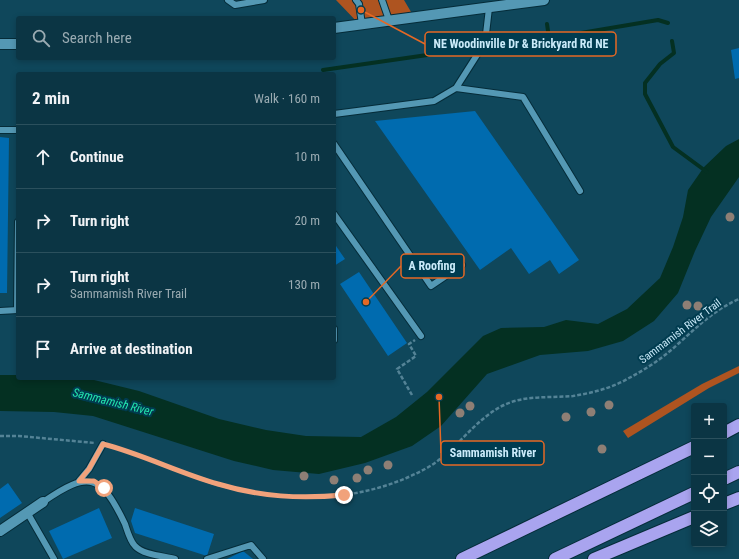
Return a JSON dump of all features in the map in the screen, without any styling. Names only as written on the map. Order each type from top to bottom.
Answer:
[{"type":"highway","points":[[727,431],[739,425]]},
{"type":"highway","points":[[462,559],[691,448]]},
{"type":"highway","points":[[727,478],[739,472]]},
{"type":"highway","points":[[555,559],[691,494]]},
{"type":"highway","points":[[727,503],[739,498]]},
{"type":"highway","points":[[594,559],[691,518]]},
{"type":"main road","points":[[336,28],[544,0]]},
{"type":"main road","points":[[0,44],[16,44]]},
{"type":"main road","points":[[0,531],[43,502]]},
{"type":"lane","points":[[228,0],[236,4],[264,0]]},
{"type":"lane","points":[[356,0],[359,4],[362,24]]},
{"type":"lane","points":[[382,0],[389,20]]},
{"type":"lane","points":[[336,114],[434,101],[456,88],[477,55],[486,34],[489,8]]},
{"type":"lane","points":[[456,88],[523,97],[580,191]]},
{"type":"lane","points":[[0,130],[16,130]]},
{"type":"lane","points":[[336,147],[432,286],[462,265]]},
{"type":"lane","points":[[336,217],[421,336]]},
{"type":"lane","points":[[0,310],[16,310]]},
{"type":"lane","points":[[79,481],[89,469],[103,444]]},
{"type":"lane","points":[[43,502],[64,487],[79,481],[94,481],[104,488],[115,503],[134,546],[152,556],[175,559]]},
{"type":"lane","points":[[27,512],[54,559]]},
{"type":"lane","points":[[207,559],[251,545],[263,559]]},
{"type":"path","name":"Sammamish River Trail","points":[[0,436],[19,436],[103,444],[122,448],[218,485],[288,498],[325,497],[365,491],[400,481],[427,468],[459,443],[488,415],[503,405],[524,399],[587,393],[600,390],[628,379],[659,360],[708,317],[739,299]]},
{"type":"path","points":[[412,395],[397,369],[416,356],[409,344],[421,336]]},
{"type":"shaded area","points":[[336,0],[404,0],[414,17],[359,24]]},
{"type":"shaded area","points":[[739,366],[739,373],[709,388],[628,438],[623,431],[702,384]]},
{"type":"water","points":[[739,139],[739,177],[711,217],[678,293],[654,321],[623,341],[588,351],[540,355],[487,374],[441,426],[412,446],[365,463],[319,474],[273,470],[234,461],[93,416],[54,412],[0,411],[0,375],[16,375],[16,380],[94,380],[139,391],[219,419],[266,430],[306,436],[361,437],[396,417],[427,392],[483,336],[501,328],[544,327],[566,320],[598,324],[627,309],[660,278],[673,247],[683,217],[688,190],[704,167],[726,146]]},
{"type":"building","points":[[739,48],[739,78],[735,79],[731,50]]},
{"type":"building","points":[[475,111],[579,260],[559,274],[550,260],[529,274],[511,248],[480,270],[375,121]]},
{"type":"building","points":[[0,137],[9,138],[7,293],[0,293]]},
{"type":"building","points":[[336,246],[345,259],[336,265]]},
{"type":"building","points":[[359,272],[407,343],[388,356],[340,284]]},
{"type":"building","points":[[8,483],[22,503],[0,518],[0,489]]},
{"type":"building","points":[[99,508],[112,538],[63,559],[49,531]]},
{"type":"building","points":[[135,508],[214,534],[207,556],[135,533],[131,521]]},
{"type":"building","points":[[243,551],[253,559],[227,559]]},
{"type":"waterway","points":[[498,47],[658,20],[668,23]]},
{"type":"waterway","points":[[547,24],[549,38]]},
{"type":"waterway","points":[[672,41],[674,53],[660,64],[645,83],[645,94],[673,147],[707,172]]},
{"type":"waterway","points":[[323,70],[462,50]]},
{"type":"place","name":"NE Woodinville Dr & Brickyard Rd NE","points":[[361,10]]},
{"type":"place","name":"A Roofing","points":[[366,302]]},
{"type":"place","name":"Sammamish River","points":[[439,397]]},
{"type":"route","points":[[104,488],[94,481],[79,481],[89,469],[103,444],[122,448],[218,485],[288,498],[344,495]]}]
